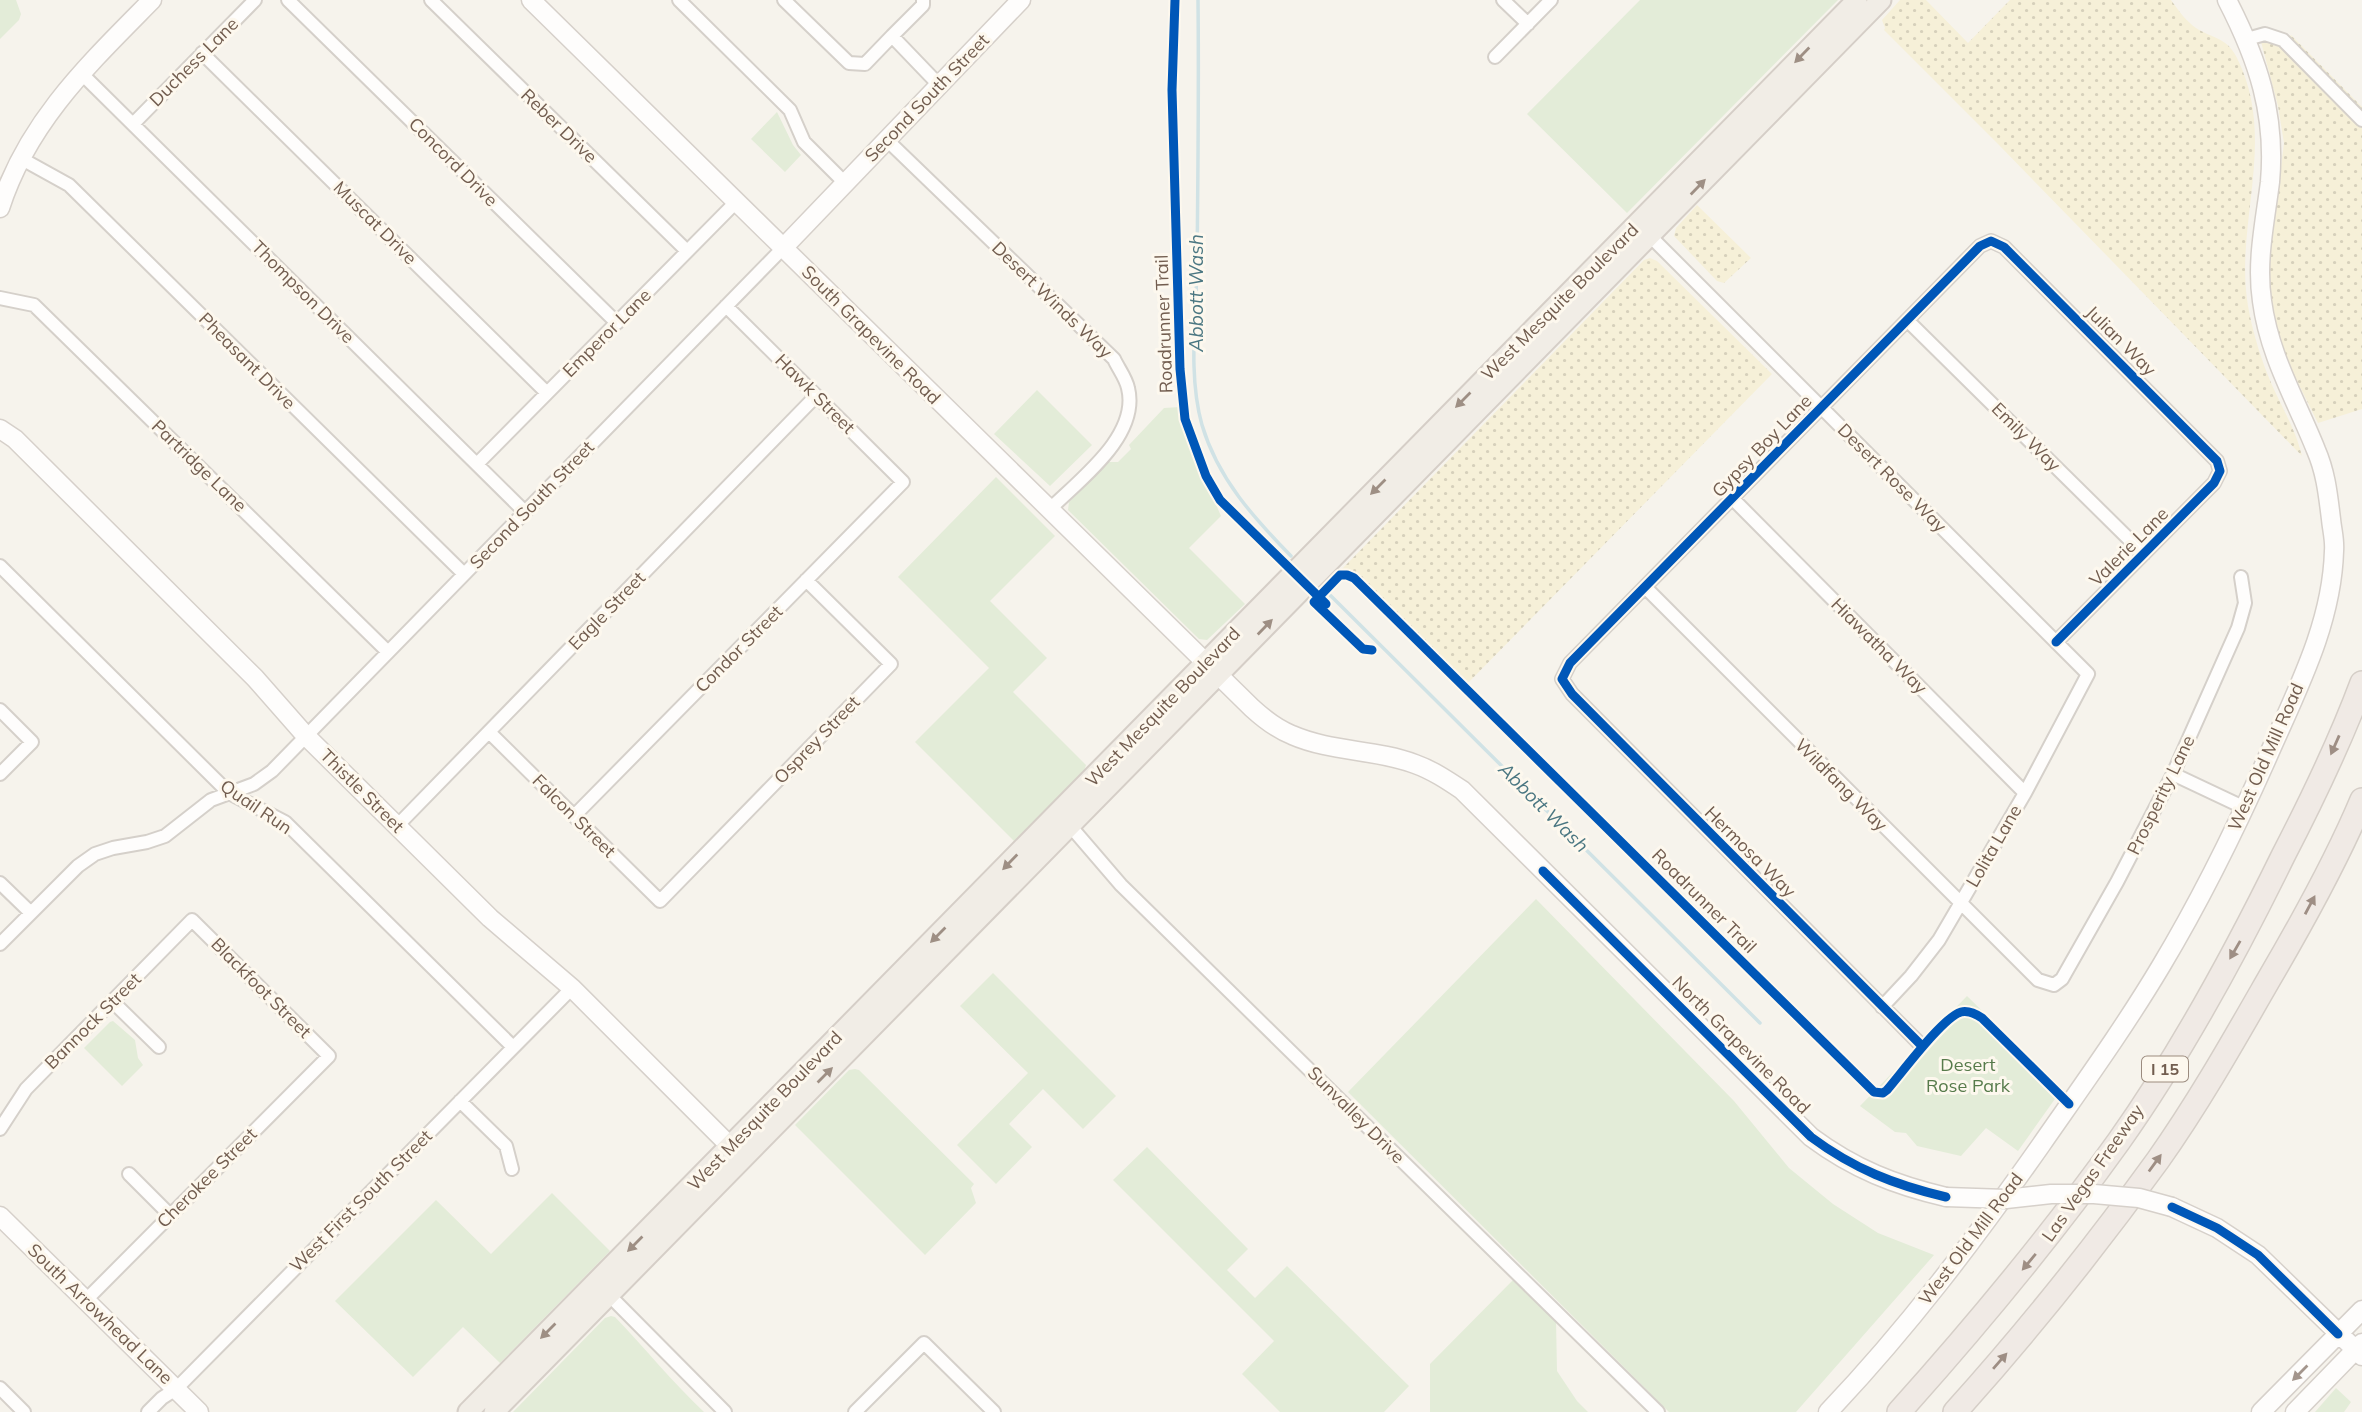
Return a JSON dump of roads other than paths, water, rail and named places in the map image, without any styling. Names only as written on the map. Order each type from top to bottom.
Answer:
[{"type":"highway","name":"Las Vegas Freeway","points":[[1899,1412],[2037,1252],[2120,1139],[2192,1027],[2248,928],[2305,813],[2362,683]]},
{"type":"highway","name":"I 15","points":[[1955,1412],[2076,1269],[2159,1158],[2226,1055],[2291,941],[2362,800]]},
{"type":"main road","name":"West Mesquite Boulevard","points":[[1643,230],[1857,0]]},
{"type":"main road","name":"West Mesquite Boulevard","points":[[494,1412],[603,1289],[737,1152],[1643,230],[1881,0]]},
{"type":"main road","name":"West Mesquite Boulevard","points":[[468,1412],[603,1289]]},
{"type":"street","points":[[0,208],[22,159],[57,102],[81,73],[152,0]]},
{"type":"street","name":"Duchess Lane","points":[[133,124],[255,0]]},
{"type":"street","name":"Concord Drive","points":[[289,0],[617,323]]},
{"type":"street","name":"Reber Drive","points":[[431,0],[687,251]]},
{"type":"street","name":"South Grapevine Road","points":[[531,0],[1211,670]]},
{"type":"street","points":[[679,0],[790,110],[804,142],[846,184]]},
{"type":"street","points":[[784,0],[849,63],[865,64],[923,5],[923,0]]},
{"type":"street","points":[[1503,0],[1528,24]]},
{"type":"street","points":[[1495,57],[1551,0]]},
{"type":"street","name":"West Old Mill Road","points":[[1828,1412],[1877,1361],[1984,1226],[2094,1069],[2160,967],[2245,808],[2310,660],[2324,619],[2335,546],[2327,483],[2317,452],[2283,378],[2268,336],[2259,268],[2270,181],[2272,137],[2265,94],[2247,39],[2227,0]]},
{"type":"street","name":"Second South Street","points":[[0,944],[78,866],[96,854],[165,836],[211,800],[254,784],[272,771],[846,184],[940,86],[1012,3]]},
{"type":"street","points":[[2247,39],[2265,34],[2283,40],[2362,120]]},
{"type":"street","points":[[892,36],[940,86]]},
{"type":"street","name":"Muscat Drive","points":[[202,53],[547,393]]},
{"type":"street","name":"Thompson Drive","points":[[81,73],[526,512]]},
{"type":"street","name":"Desert Winds Way","points":[[887,140],[1114,359],[1129,388],[1128,416],[1117,442],[1049,510]]},
{"type":"street","name":"Pheasant Drive","points":[[22,159],[69,185],[464,574]]},
{"type":"street","name":"Emperor Lane","points":[[477,464],[736,202]]},
{"type":"street","name":"Desert Rose Way","points":[[1643,230],[2088,674]]},
{"type":"street","name":"Gypsy Boy Lane","points":[[1562,679],[1570,663],[1980,246],[1991,241]]},
{"type":"street","name":"Julian Way","points":[[1991,241],[2004,247],[2208,451],[2217,461],[2220,471]]},
{"type":"street","name":"Partridge Lane","points":[[0,298],[34,305],[388,652]]},
{"type":"street","name":"Hawk Street","points":[[726,306],[903,482]]},
{"type":"street","name":"Emily Way","points":[[1908,320],[2144,554]]},
{"type":"street","name":"Eagle Street","points":[[397,826],[816,396]]},
{"type":"street","name":"Thistle Street","points":[[0,429],[15,439],[255,678],[306,736],[490,918],[572,988],[737,1152]]},
{"type":"street","name":"Valerie Lane","points":[[2056,642],[2214,483],[2220,471]]},
{"type":"street","name":"Condor Street","points":[[574,816],[903,482]]},
{"type":"street","name":"Hiawatha Way","points":[[1733,499],[2025,793]]},
{"type":"street","name":"Quail Run","points":[[0,566],[229,793],[285,822],[513,1047]]},
{"type":"street","name":"Prosperity Lane","points":[[2038,980],[2054,985],[2063,979],[2173,774],[2238,628],[2245,603],[2241,577]]},
{"type":"street","name":"Osprey Street","points":[[660,901],[891,664],[806,580]]},
{"type":"street","name":"Wildfang Way","points":[[1646,588],[1960,905],[2038,980]]},
{"type":"street","name":"North Grapevine Road","points":[[1211,670],[1270,723],[1293,736],[1326,746],[1414,763],[1438,774],[1462,790],[1811,1137],[1837,1156],[1875,1176],[1946,1197],[2007,1199],[2051,1194],[2094,1194],[2139,1198],[2172,1207],[2217,1228],[2258,1255],[2338,1334],[2360,1350]]},
{"type":"street","name":"Lolita Lane","points":[[1882,1007],[1939,940],[2025,793],[2088,674]]},
{"type":"street","name":"Hermosa Way","points":[[1562,679],[1572,694],[1920,1044]]},
{"type":"street","points":[[0,710],[32,742],[0,774]]},
{"type":"street","name":"Falcon Street","points":[[489,732],[660,901]]},
{"type":"street","points":[[2173,774],[2245,808]]},
{"type":"street","name":"Sunvalley Drive","points":[[1064,820],[1121,885],[1658,1412]]},
{"type":"street","points":[[0,883],[31,913]]},
{"type":"street","name":"Bannock Street","points":[[0,1129],[26,1089],[192,920]]},
{"type":"street","name":"Blackfoot Street","points":[[192,920],[329,1056]]},
{"type":"street","name":"West First South Street","points":[[148,1412],[176,1389],[572,988]]},
{"type":"street","points":[[112,1001],[159,1047]]},
{"type":"street","name":"Cherokee Street","points":[[86,1300],[329,1056]]},
{"type":"street","points":[[460,1101],[506,1146],[513,1169]]},
{"type":"street","points":[[129,1174],[170,1215]]},
{"type":"street","name":"South Arrowhead Lane","points":[[0,1216],[199,1412]]},
{"type":"street","points":[[603,1289],[726,1412]]},
{"type":"street","points":[[2261,1412],[2362,1310]]},
{"type":"street","points":[[855,1412],[925,1343],[994,1412]]},
{"type":"street","points":[[2295,1412],[2360,1350]]},
{"type":"street","points":[[0,1388],[24,1412]]},
{"type":"waterway","name":"Abbott Wash","points":[[1198,0],[1194,346],[1198,406],[1209,445],[1227,480],[1251,512],[1291,556]]},
{"type":"waterway","name":"Abbott Wash","points":[[1327,592],[1760,1023]]},
{"type":"park label","name":"Desert Rose Park","points":[[1968,1075]]}]
